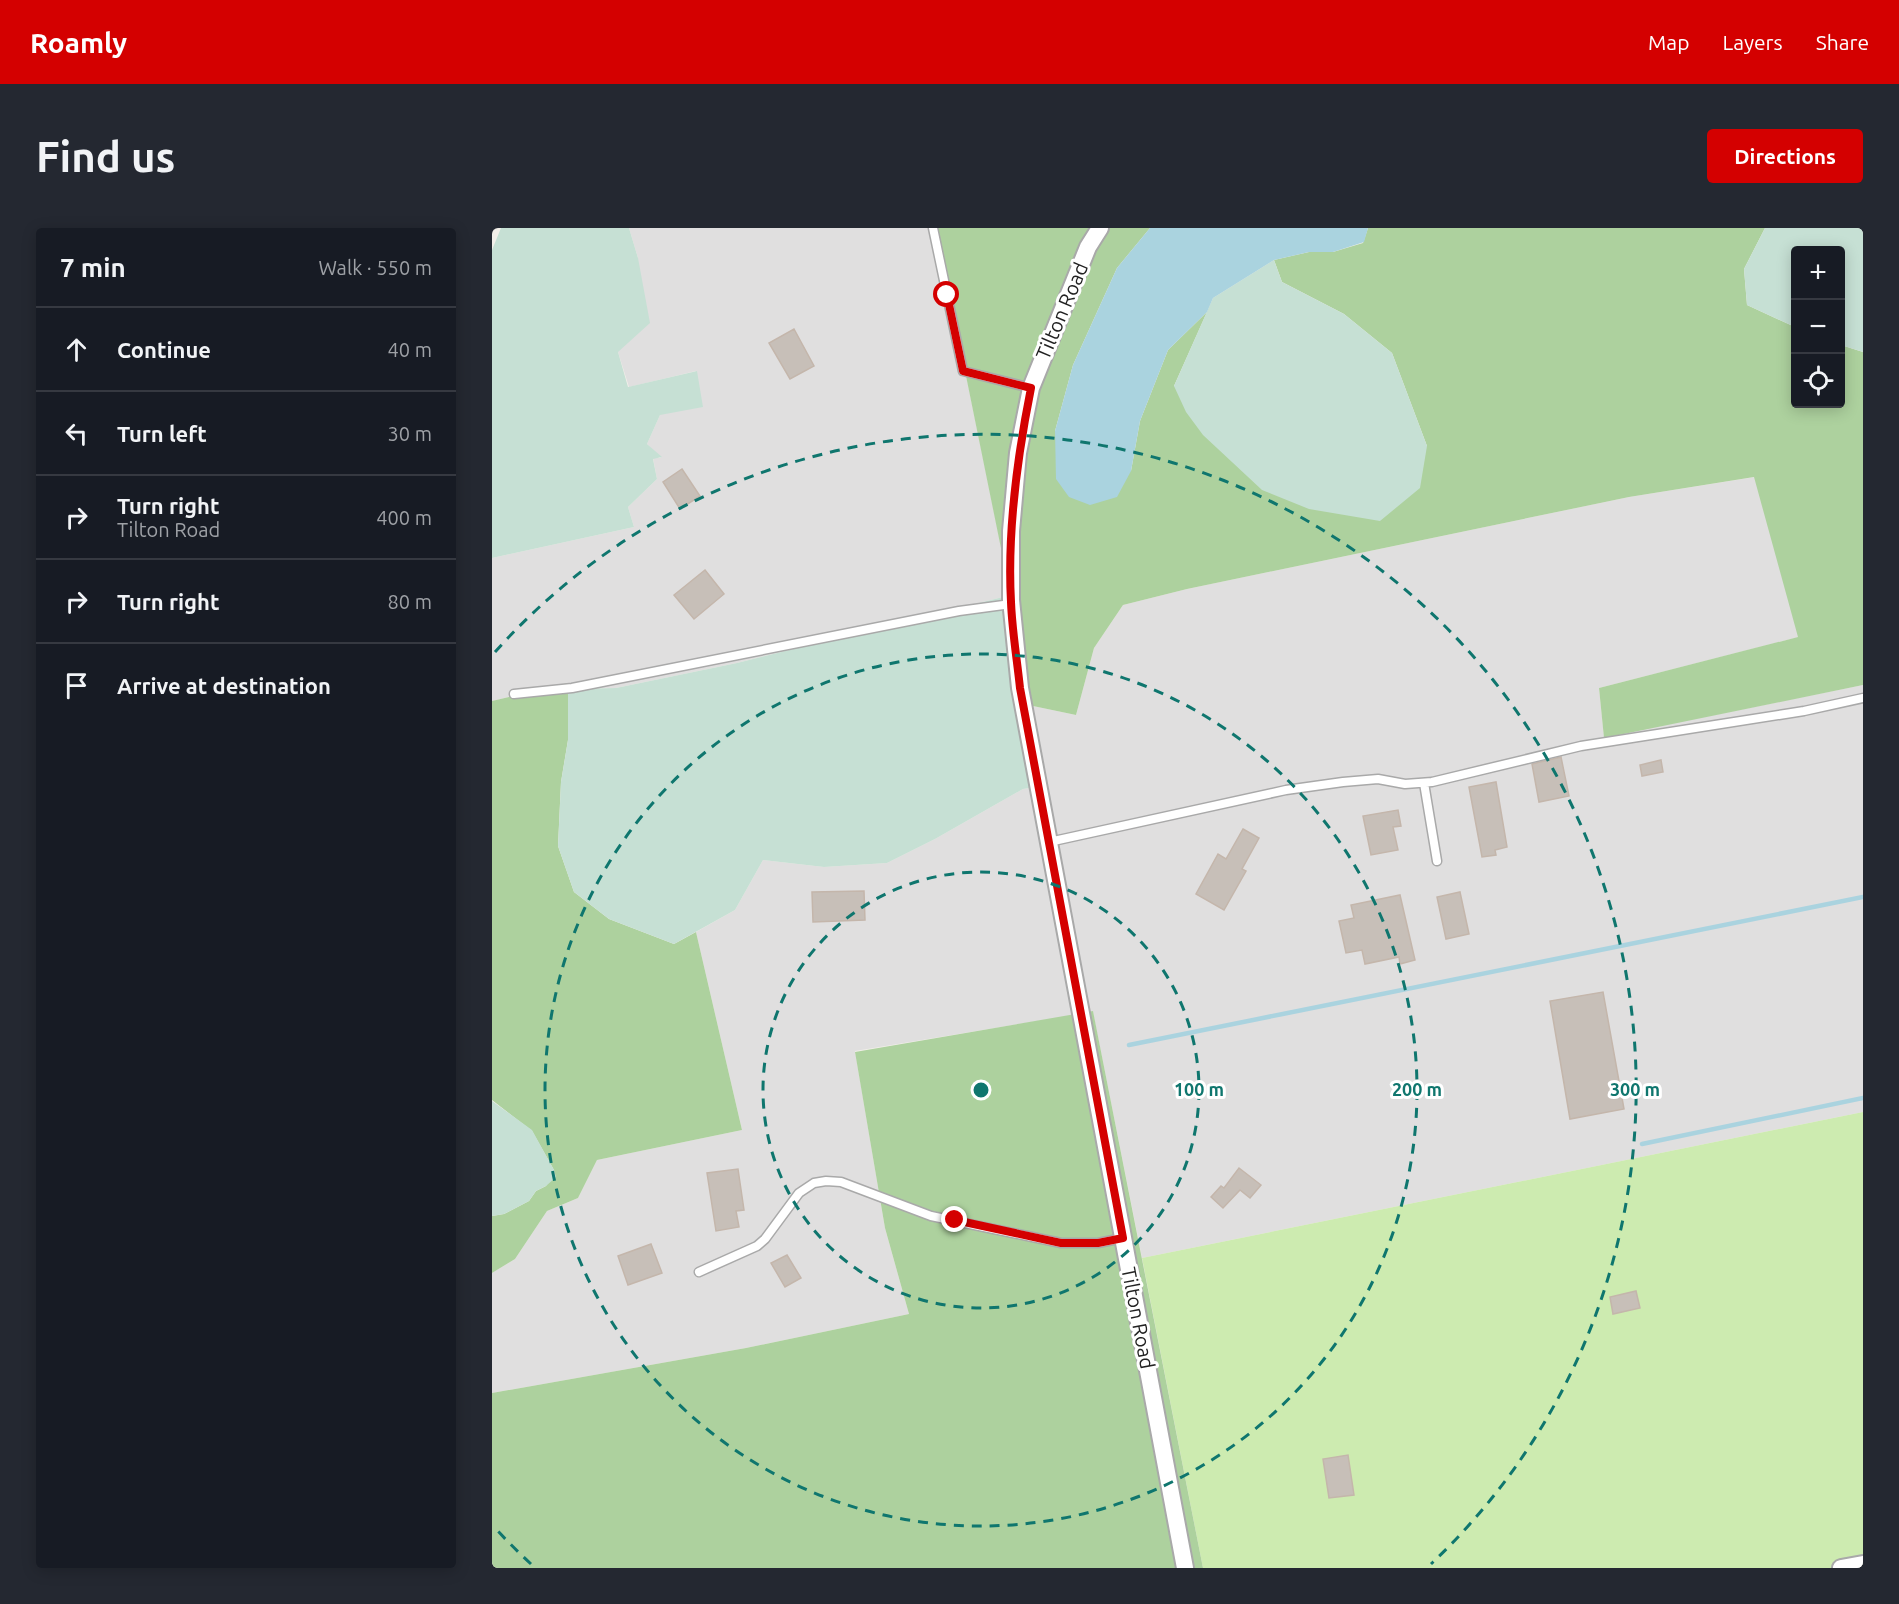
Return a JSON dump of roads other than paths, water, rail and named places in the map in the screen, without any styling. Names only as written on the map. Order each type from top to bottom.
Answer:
[{"type":"street","name":"Tilton Road","points":[[1100,228],[1089,247],[1031,388],[1018,453],[1011,531],[1011,604],[1020,688],[1185,1568]]},
{"type":"street","points":[[1841,1568],[1863,1564]]},
{"type":"lane","points":[[933,228],[963,371],[1031,388]]},
{"type":"lane","points":[[514,694],[572,688],[959,610],[1011,604]]},
{"type":"lane","points":[[1049,842],[1286,790],[1378,779],[1405,784],[1424,783],[1581,746],[1804,711],[1863,698]]},
{"type":"lane","points":[[1424,783],[1437,861]]},
{"type":"lane","points":[[699,1272],[757,1246],[765,1239],[799,1193],[826,1180],[841,1182],[931,1216],[1061,1243],[1098,1243],[1123,1238]]},
{"type":"water","points":[[1150,228],[1368,228],[1364,242],[1333,252],[1309,252],[1274,260],[1213,298],[1207,312],[1168,350],[1140,421],[1131,471],[1117,497],[1090,505],[1069,497],[1056,479],[1055,431],[1073,365],[1117,268]]},
{"type":"waterway","points":[[1129,1045],[1863,897]]},
{"type":"waterway","points":[[1642,1144],[1863,1098]]}]
